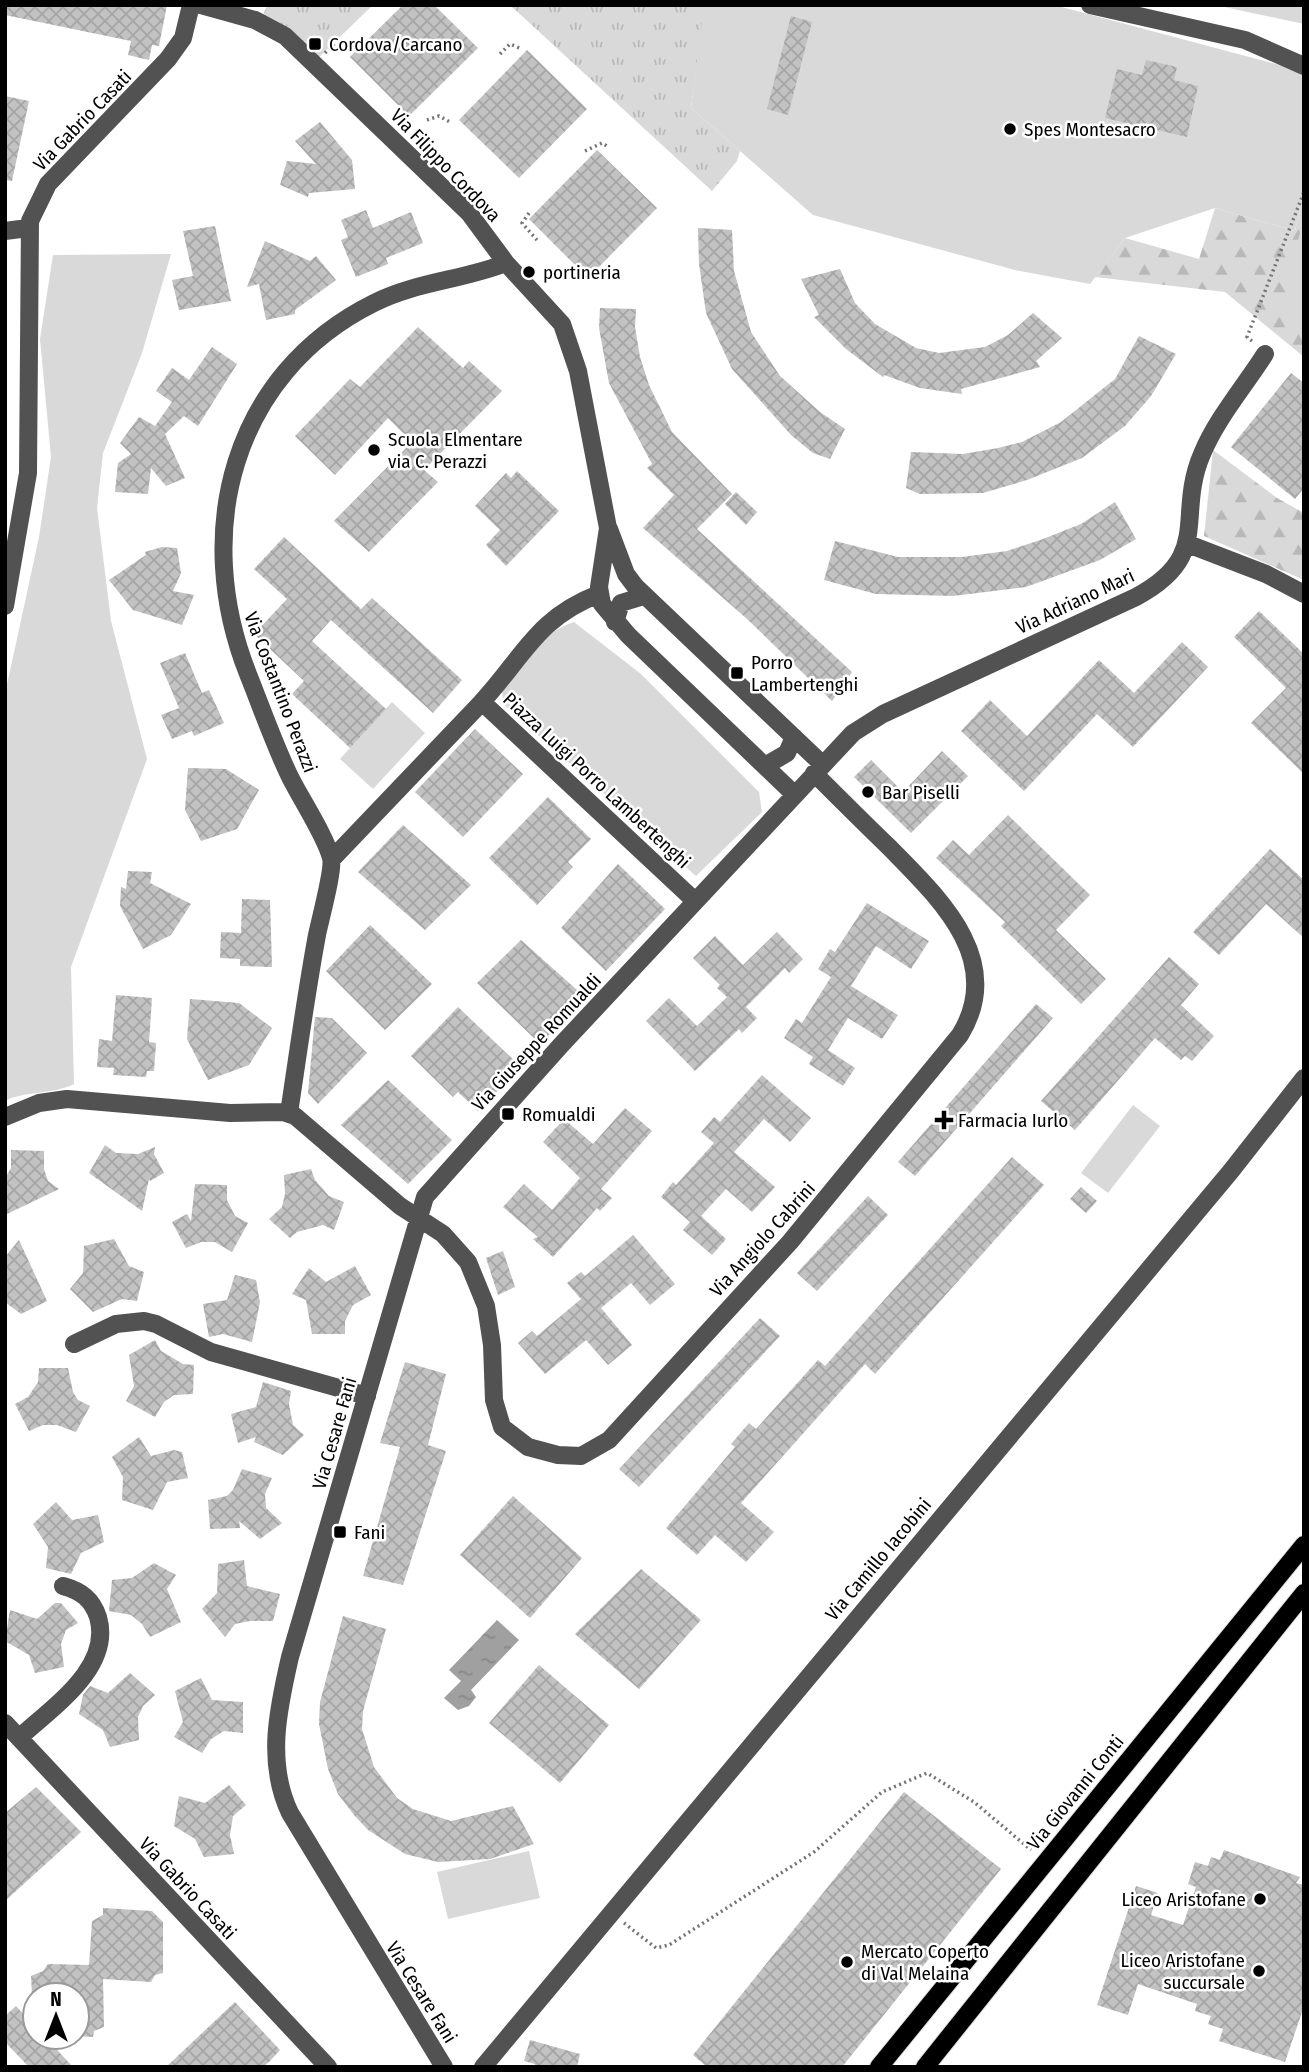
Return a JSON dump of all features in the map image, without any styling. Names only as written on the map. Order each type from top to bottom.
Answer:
[{"type":"main road","name":"Via Giovanni Conti","points":[[879,2067],[1304,1545]]},
{"type":"main road","points":[[925,2067],[1304,1593]]},
{"type":"street","name":"Via Gabrio Casati","points":[[5,607],[28,473],[29,228],[44,189],[169,59],[186,29],[191,5]]},
{"type":"street","name":"Via Filippo Cordova","points":[[201,5],[255,20],[285,36],[469,213],[506,263],[558,319],[568,335],[578,371],[608,528],[599,594]]},
{"type":"street","points":[[1090,5],[1245,40],[1304,66]]},
{"type":"street","points":[[5,231],[29,228]]},
{"type":"street","name":"Via Costantino Perazzi","points":[[332,859],[289,774],[230,621],[222,545],[235,463],[256,414],[279,379],[303,352],[336,326],[388,296],[506,263]]},
{"type":"street","name":"Via Adriano Mari","points":[[818,768],[853,733],[883,714],[1153,587],[1177,565],[1188,544],[1193,481],[1200,458],[1221,419],[1265,354]]},
{"type":"street","points":[[608,528],[626,574],[644,596],[794,737],[818,768],[695,901]]},
{"type":"street","points":[[1188,544],[1266,574],[1304,594]]},
{"type":"street","points":[[599,594],[605,610],[615,622],[794,794]]},
{"type":"street","name":"Piazza Luigi Porro Lambertenghi","points":[[599,594],[566,608],[552,619],[482,702],[695,901]]},
{"type":"street","points":[[615,622],[621,603],[644,596]]},
{"type":"street","points":[[289,1113],[332,859],[482,702]]},
{"type":"street","points":[[765,766],[787,753],[794,737]]},
{"type":"street","name":"Via Angiolo Cabrini","points":[[418,1218],[456,1247],[468,1262],[480,1286],[489,1328],[495,1411],[502,1427],[528,1447],[569,1457],[590,1453],[609,1440],[790,1242],[960,1035],[971,1013],[975,989],[974,970],[967,944],[944,905],[818,768]]},
{"type":"street","name":"Via Giuseppe Romualdi","points":[[418,1218],[425,1197],[439,1179],[695,901]]},
{"type":"street","name":"Via Camillo Iacobini","points":[[483,2067],[1231,1171],[1304,1078]]},
{"type":"street","points":[[5,1117],[39,1103],[67,1099],[230,1113],[289,1113],[301,1120],[418,1218]]},
{"type":"street","name":"Via Cesare Fani","points":[[418,1218],[290,1657],[278,1719],[276,1767],[285,1803],[299,1829],[444,2067]]},
{"type":"street","points":[[74,1343],[116,1324],[144,1321],[156,1324],[211,1352],[367,1396]]},
{"type":"street","points":[[19,1738],[85,1674],[99,1648],[100,1629],[95,1610],[81,1593],[63,1586]]},
{"type":"street","name":"Via Gabrio Casati","points":[[5,1723],[328,2067]]},
{"type":"path","points":[[319,59],[338,40],[352,52]]},
{"type":"path","points":[[500,54],[510,44],[522,49]]},
{"type":"path","points":[[427,120],[439,116],[450,122]]},
{"type":"path","points":[[585,151],[603,143],[607,146]]},
{"type":"path","points":[[1265,354],[1247,337],[1304,192]]},
{"type":"path","points":[[529,213],[522,223],[537,240]]},
{"type":"path","points":[[611,1914],[656,1948],[669,1945],[814,1852],[882,1792],[927,1773],[974,1802],[1045,1862]]},
{"type":"green space","points":[[268,5],[373,5],[318,58],[262,16]]},
{"type":"green space","points":[[510,5],[705,5],[691,108],[740,151],[737,161],[712,191]]},
{"type":"green space","name":"Spes Montesacro","points":[[704,5],[1054,5],[1295,69],[1304,75],[1304,193],[1295,231],[1215,208],[1125,238],[1090,284],[1015,270],[813,215],[691,108]]},
{"type":"green space","points":[[1215,5],[1304,5],[1304,24]]},
{"type":"green space","points":[[1304,193],[1304,357],[1225,292],[1095,277],[1125,238],[1199,259],[1215,208],[1295,231]]},
{"type":"green space","points":[[1304,216],[1304,329],[1281,310]]},
{"type":"green space","points":[[171,254],[142,353],[103,453],[97,508],[111,621],[147,759],[71,967],[74,1084],[5,1101],[5,694],[39,537],[51,457],[40,339],[53,255]]},
{"type":"green space","points":[[1213,450],[1277,498],[1304,513],[1304,580],[1204,536]]},
{"type":"green space","points":[[574,622],[641,674],[759,792],[762,812],[696,876],[503,704],[502,689],[525,659],[552,633]]},
{"type":"green space","points":[[392,702],[425,733],[373,789],[340,759]]},
{"type":"green space","points":[[1133,1105],[1160,1126],[1108,1193],[1081,1173]]},
{"type":"green space","points":[[529,1851],[540,1898],[448,1919],[437,1872]]},
{"type":"water","points":[[497,1620],[519,1640],[471,1690],[476,1697],[469,1706],[458,1710],[444,1698],[461,1681],[449,1670]]},
{"type":"building","points":[[5,5],[167,5],[159,46],[152,45],[149,60],[128,55],[131,41],[5,15]]},
{"type":"building","points":[[403,5],[434,5],[478,48],[409,116],[350,57]]},
{"type":"building","points":[[791,16],[812,22],[788,115],[767,109]]},
{"type":"building","points":[[527,50],[587,109],[519,178],[459,120]]},
{"type":"building","points":[[1146,60],[1177,67],[1174,80],[1198,86],[1187,137],[1105,118],[1117,69],[1142,75]]},
{"type":"building","points":[[5,96],[29,101],[12,181],[5,180]]},
{"type":"building","points":[[320,122],[352,160],[355,189],[309,193],[308,197],[280,185],[287,161],[316,164],[295,141]]},
{"type":"building","points":[[597,150],[657,208],[588,278],[529,219]]},
{"type":"building","points":[[366,210],[373,228],[411,212],[423,243],[386,258],[388,264],[356,277],[341,240],[348,237],[341,220]]},
{"type":"building","points":[[215,226],[231,301],[179,310],[172,280],[193,276],[183,231]]},
{"type":"building","points":[[698,228],[732,230],[734,271],[751,332],[780,376],[820,412],[845,429],[830,459],[813,453],[791,435],[732,369],[706,313],[699,264]]},
{"type":"building","points":[[265,241],[310,261],[316,256],[336,280],[295,310],[295,314],[266,320],[259,284],[247,287]]},
{"type":"building","points":[[840,269],[855,303],[875,324],[916,348],[939,353],[985,347],[1008,335],[1033,313],[1062,338],[1036,361],[1040,367],[961,389],[962,394],[920,388],[884,375],[883,377],[846,349],[814,317],[819,315],[801,279]]},
{"type":"building","points":[[600,308],[636,309],[635,327],[640,357],[649,385],[672,432],[732,494],[697,529],[852,672],[832,701],[746,618],[643,528],[674,495],[647,468],[652,464],[609,383],[599,328]]},
{"type":"building","points":[[418,327],[463,368],[469,361],[502,391],[424,470],[438,482],[369,552],[334,521],[412,442],[388,418],[335,475],[295,436],[350,379],[360,387]]},
{"type":"building","points":[[1139,336],[1176,354],[1151,396],[1125,426],[1082,458],[1027,480],[983,493],[920,494],[906,488],[911,452],[963,454],[998,448],[1022,442],[1061,422],[1115,379]]},
{"type":"building","points":[[212,347],[237,364],[198,426],[184,416],[165,434],[185,478],[166,486],[151,468],[148,494],[115,492],[118,463],[131,454],[120,443],[139,417],[155,426],[172,402],[156,391],[172,368],[189,380]]},
{"type":"building","points":[[1291,373],[1304,383],[1304,488],[1295,499],[1231,447]]},
{"type":"building","points":[[517,471],[559,511],[506,566],[486,545],[500,530],[475,506],[506,473],[511,478]]},
{"type":"building","points":[[736,492],[757,512],[746,525],[725,504]]},
{"type":"building","points":[[1115,502],[1136,539],[1100,560],[1026,587],[953,596],[876,594],[824,580],[835,541],[898,557],[962,557],[1007,551],[1081,524]]},
{"type":"building","points":[[284,537],[361,609],[372,598],[462,680],[433,713],[331,620],[312,641],[386,709],[350,748],[292,694],[304,681],[254,634],[287,599],[254,569]]},
{"type":"building","points":[[162,547],[177,548],[181,573],[173,591],[194,595],[182,625],[133,610],[109,580],[146,555],[145,552]]},
{"type":"building","points":[[1259,611],[1304,654],[1304,774],[1251,723],[1286,688],[1234,637]]},
{"type":"building","points":[[1182,642],[1208,667],[1133,747],[1097,714],[1024,791],[961,731],[990,700],[1027,736],[1099,660],[1134,693]]},
{"type":"building","points":[[185,653],[202,693],[209,690],[224,723],[194,736],[192,731],[172,739],[161,715],[179,708],[160,663]]},
{"type":"building","points":[[475,729],[523,774],[463,837],[415,792]]},
{"type":"building","points":[[942,751],[968,776],[911,833],[854,777],[871,760],[903,792]]},
{"type":"building","points":[[188,768],[226,769],[259,790],[237,829],[201,841],[185,810]]},
{"type":"building","points":[[548,797],[591,839],[568,862],[573,867],[537,905],[489,858]]},
{"type":"building","points":[[1008,815],[1090,895],[1056,930],[1106,979],[1081,1004],[1001,926],[1005,922],[936,858],[953,840],[969,855]]},
{"type":"building","points":[[403,825],[471,885],[425,930],[358,872]]},
{"type":"building","points":[[1270,849],[1304,880],[1304,938],[1266,904],[1219,955],[1193,932]]},
{"type":"building","points":[[618,864],[665,909],[606,971],[561,928]]},
{"type":"building","points":[[128,871],[152,872],[150,883],[191,904],[171,935],[143,949],[120,906],[121,887],[126,889]]},
{"type":"building","points":[[242,899],[270,900],[272,967],[240,966],[240,959],[220,958],[221,932],[241,933]]},
{"type":"building","points":[[867,903],[929,941],[911,969],[876,946],[851,986],[898,1015],[882,1039],[848,1018],[828,1050],[855,1068],[843,1086],[809,1064],[813,1057],[784,1038],[796,1019],[802,1023],[831,977],[818,969],[830,949],[835,952]]},
{"type":"building","points":[[370,925],[432,984],[385,1030],[326,971]]},
{"type":"building","points":[[777,932],[803,959],[789,973],[785,968],[746,1007],[757,1018],[742,1033],[739,1029],[695,1071],[646,1021],[669,998],[697,1026],[727,997],[717,988],[720,985],[693,958],[715,936],[743,965]]},
{"type":"building","points":[[521,940],[586,998],[540,1044],[477,983]]},
{"type":"building","points":[[1169,957],[1199,984],[1181,1005],[1214,1036],[1192,1061],[1185,1056],[1181,1060],[1155,1038],[1075,1130],[1041,1101]]},
{"type":"building","points":[[116,995],[152,998],[149,1042],[156,1043],[154,1071],[147,1071],[146,1077],[113,1075],[114,1068],[97,1067],[99,1039],[112,1041]]},
{"type":"building","points":[[190,999],[239,1003],[272,1028],[249,1065],[208,1080],[187,1039]]},
{"type":"building","points":[[1036,1004],[1053,1018],[915,1176],[898,1162]]},
{"type":"building","points":[[458,1007],[521,1067],[478,1111],[458,1092],[453,1097],[411,1056]]},
{"type":"building","points":[[315,1017],[332,1018],[367,1053],[318,1104],[308,1093]]},
{"type":"building","points":[[762,1075],[811,1118],[790,1142],[764,1119],[734,1152],[775,1187],[752,1212],[726,1189],[701,1216],[726,1239],[712,1255],[683,1230],[690,1222],[661,1197],[673,1182],[676,1185],[714,1143],[701,1132],[714,1117],[720,1122]]},
{"type":"building","points":[[388,1080],[452,1140],[408,1184],[341,1125]]},
{"type":"building","points":[[625,1108],[652,1131],[601,1189],[612,1198],[600,1211],[597,1208],[553,1257],[533,1239],[538,1237],[503,1207],[524,1184],[552,1210],[580,1178],[543,1142],[564,1119],[593,1144]]},
{"type":"building","points":[[105,1145],[116,1153],[138,1154],[155,1147],[154,1154],[164,1173],[150,1181],[149,1179],[142,1211],[89,1173]]},
{"type":"building","points":[[11,1150],[44,1151],[44,1169],[48,1181],[59,1189],[5,1215],[5,1178],[11,1168]]},
{"type":"building","points":[[1012,1157],[1044,1185],[875,1374],[865,1364],[741,1503],[774,1532],[746,1562],[715,1535],[697,1555],[666,1528],[735,1447],[731,1444],[749,1423],[756,1429],[818,1360],[825,1366]]},
{"type":"building","points":[[311,1169],[315,1180],[329,1196],[344,1202],[334,1230],[323,1225],[297,1232],[290,1238],[269,1219],[282,1207],[285,1194],[284,1175]]},
{"type":"building","points":[[195,1184],[227,1185],[227,1200],[235,1216],[248,1223],[232,1252],[215,1242],[201,1242],[186,1248],[172,1222],[187,1214],[191,1221]]},
{"type":"building","points":[[1081,1187],[1097,1201],[1086,1213],[1070,1199]]},
{"type":"building","points":[[868,1196],[888,1215],[817,1291],[797,1273]]},
{"type":"building","points":[[633,1235],[675,1284],[650,1305],[631,1283],[601,1308],[632,1345],[608,1365],[586,1340],[545,1374],[518,1343],[532,1331],[537,1336],[581,1299],[567,1283],[581,1272],[585,1276]]},
{"type":"building","points":[[114,1239],[129,1266],[144,1272],[137,1301],[122,1299],[93,1312],[70,1289],[83,1273],[84,1246]]},
{"type":"building","points":[[19,1240],[47,1301],[21,1314],[5,1302],[5,1257]]},
{"type":"building","points":[[503,1251],[515,1287],[498,1295],[486,1258]]},
{"type":"building","points":[[355,1266],[371,1295],[353,1305],[345,1321],[345,1334],[312,1334],[306,1300],[292,1294],[309,1268],[326,1282]]},
{"type":"building","points":[[235,1275],[256,1280],[260,1302],[252,1342],[223,1334],[209,1337],[203,1304],[227,1300]]},
{"type":"building","points":[[760,1318],[780,1336],[639,1487],[619,1469]]},
{"type":"building","points":[[155,1340],[161,1351],[183,1364],[194,1365],[193,1394],[174,1395],[164,1402],[155,1417],[126,1401],[134,1386],[129,1355]]},
{"type":"building","points":[[405,1362],[446,1374],[428,1445],[446,1451],[403,1585],[363,1576],[400,1447],[380,1443]]},
{"type":"building","points":[[39,1368],[68,1368],[73,1392],[78,1400],[90,1406],[76,1432],[57,1425],[43,1425],[29,1431],[15,1404],[28,1397],[38,1382]]},
{"type":"building","points":[[263,1382],[291,1391],[289,1404],[293,1425],[304,1435],[283,1455],[254,1442],[256,1437],[238,1443],[231,1414],[256,1407]]},
{"type":"building","points":[[139,1437],[151,1456],[174,1450],[182,1452],[188,1478],[167,1482],[153,1510],[122,1500],[123,1477],[112,1457]]},
{"type":"building","points":[[242,1469],[272,1478],[265,1494],[266,1508],[282,1523],[260,1539],[239,1521],[240,1528],[210,1529],[208,1500],[227,1496],[233,1490]]},
{"type":"building","points":[[513,1496],[582,1558],[530,1618],[460,1555]]},
{"type":"building","points":[[56,1502],[72,1520],[98,1515],[104,1542],[81,1553],[71,1574],[46,1568],[48,1547],[33,1524]]},
{"type":"building","points":[[244,1560],[247,1586],[280,1594],[273,1621],[235,1624],[225,1637],[202,1609],[217,1593],[218,1564]]},
{"type":"building","points":[[154,1563],[176,1575],[167,1589],[181,1622],[150,1637],[142,1624],[131,1615],[109,1611],[112,1580],[132,1578]]},
{"type":"building","points":[[641,1569],[701,1620],[639,1689],[575,1634]]},
{"type":"building","points":[[55,1603],[61,1603],[78,1623],[66,1630],[61,1644],[64,1667],[35,1673],[29,1655],[5,1641],[10,1610],[37,1619]]},
{"type":"building","points":[[343,1616],[386,1629],[363,1711],[362,1729],[374,1767],[397,1798],[413,1809],[451,1821],[513,1806],[534,1844],[490,1859],[438,1862],[405,1854],[368,1830],[354,1815],[338,1794],[328,1769],[319,1724],[320,1702]]},
{"type":"building","points":[[539,1665],[609,1725],[560,1783],[489,1723]]},
{"type":"building","points":[[130,1673],[155,1695],[143,1706],[138,1717],[139,1740],[110,1747],[103,1730],[79,1714],[83,1695],[90,1686],[108,1693]]},
{"type":"building","points":[[201,1678],[212,1700],[243,1702],[243,1733],[224,1731],[211,1739],[202,1753],[174,1737],[183,1722],[175,1691]]},
{"type":"building","points":[[229,1785],[246,1805],[233,1816],[230,1835],[234,1854],[204,1857],[195,1839],[174,1826],[179,1796],[205,1803]]},
{"type":"building","points":[[36,1787],[81,1832],[5,1901],[5,1813]]},
{"type":"building","name":"Mercato Coperto di Val Melaina","points":[[904,1792],[1001,1869],[842,2067],[707,2067],[693,2055]]},
{"type":"building","name":"Liceo Aristofane","points":[[1224,1850],[1300,1877],[1296,1883],[1304,1885],[1304,2006],[1285,2062],[1219,2041],[1223,2029],[1208,2024],[1211,2016],[1195,2011],[1197,2004],[1138,1984],[1128,2015],[1097,2005],[1136,1886],[1158,1893],[1151,1915],[1183,1925],[1196,1887],[1188,1884],[1195,1862],[1208,1866],[1211,1857],[1220,1860]]},
{"type":"building","points":[[103,1908],[152,1911],[163,1922],[163,1973],[155,1975],[151,1982],[103,1979],[104,2027],[94,2031],[91,2037],[91,1981],[31,1981],[31,1976],[43,1971],[48,1964],[89,1965],[92,1921],[103,1915]]},
{"type":"building","points":[[235,2002],[280,2050],[270,2061],[263,2067],[166,2067]]},
{"type":"building","points":[[16,2006],[21,2012],[21,2051],[58,2051],[73,2067],[29,2067],[5,2042],[5,2016]]},
{"type":"building","points":[[530,2040],[580,2054],[577,2067],[534,2067],[535,2064],[524,2061]]},
{"type":"place","name":"Cordova/Carcano","points":[[315,44]]},
{"type":"place","name":"Spes Montesacro","points":[[1010,129]]},
{"type":"place","name":"portineria","points":[[529,272]]},
{"type":"place","name":"Scuola Elmentare via C. Perazzi","points":[[374,450]]},
{"type":"place","name":"Porro Lambertenghi","points":[[737,673]]},
{"type":"place","name":"Bar Piselli","points":[[868,792]]},
{"type":"place","name":"Romualdi","points":[[508,1114]]},
{"type":"place","name":"Farmacia Iurlo","points":[[944,1120]]},
{"type":"place","name":"Fani","points":[[340,1532]]},
{"type":"place","name":"Liceo Aristofane","points":[[1260,1899]]},
{"type":"place","name":"Mercato Coperto di Val Melaina","points":[[847,1962]]},
{"type":"place","name":"Liceo Aristofane succursale","points":[[1259,1971]]}]
